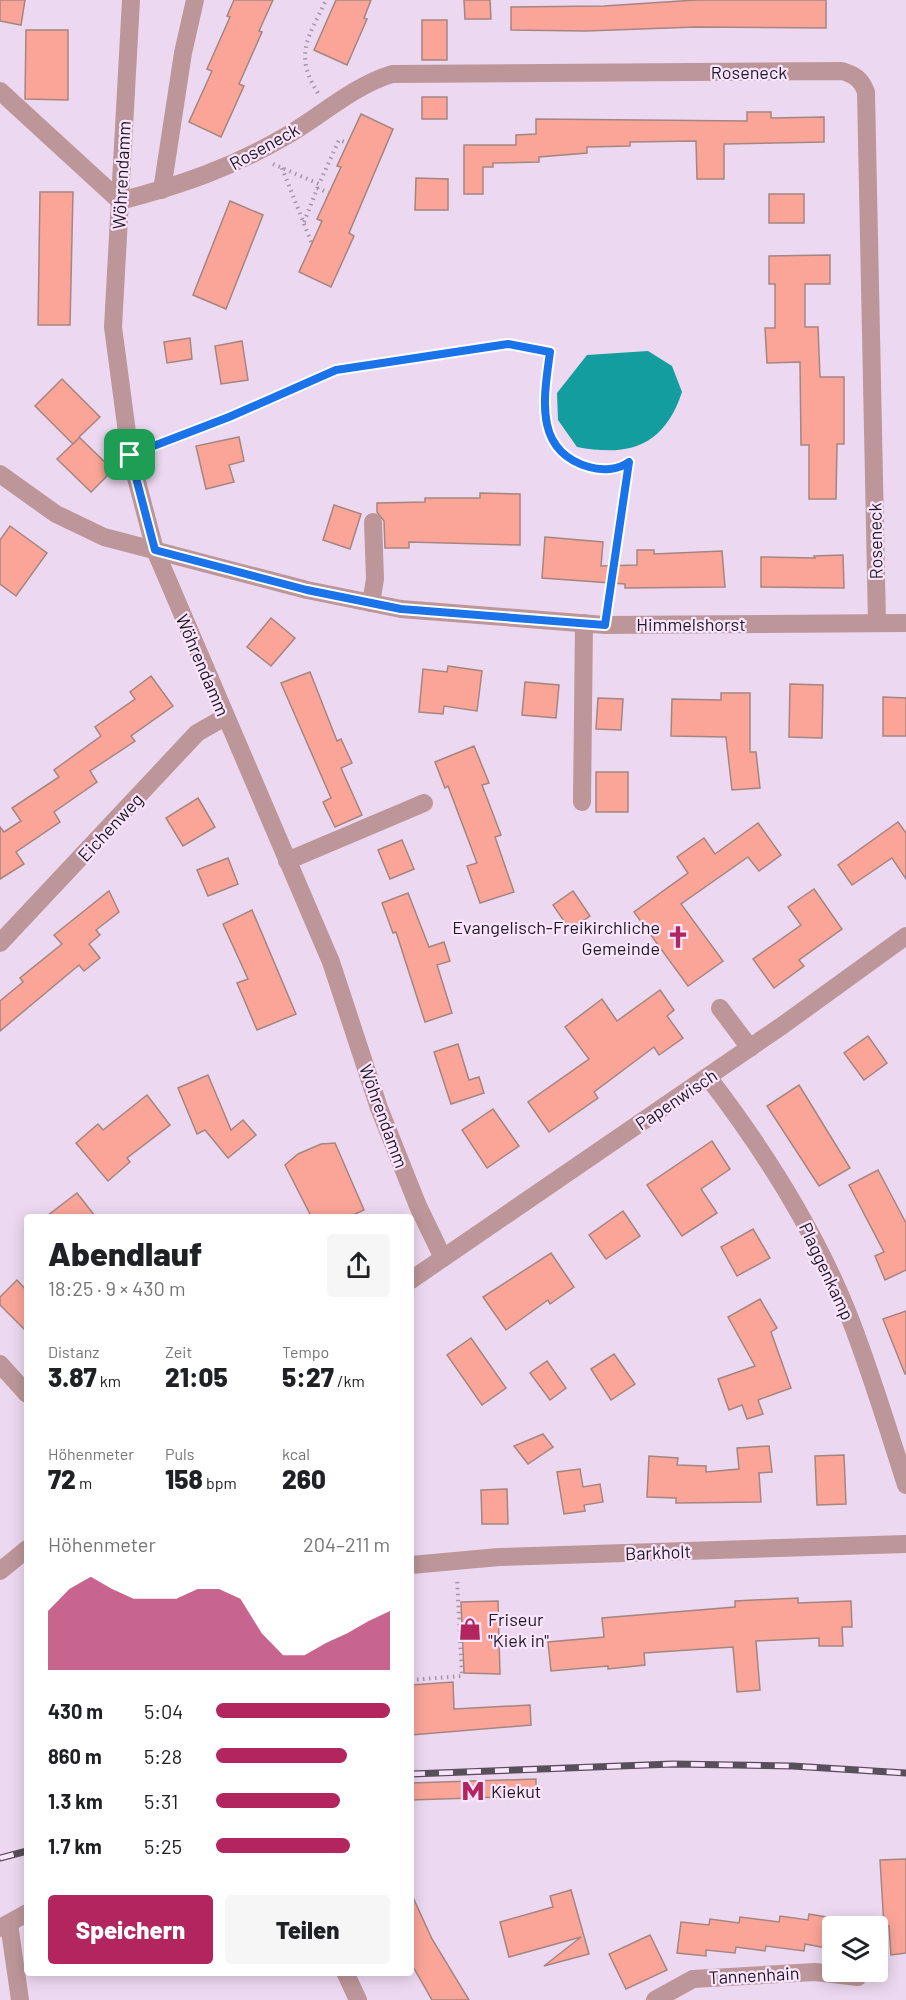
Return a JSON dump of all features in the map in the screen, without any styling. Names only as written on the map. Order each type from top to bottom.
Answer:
[{"type":"street","name":"Wöhrendamm","points":[[131,0],[113,327],[130,455],[155,550],[331,962],[379,1108],[418,1206],[443,1258]]},
{"type":"street","points":[[162,190],[183,53],[195,0]]},
{"type":"street","name":"Roseneck","points":[[120,201],[211,174],[253,155],[377,79],[392,74],[842,71],[854,75],[862,82],[866,92],[878,623]]},
{"type":"street","points":[[0,91],[120,201]]},
{"type":"street","name":"Himmelshorst","points":[[2,481],[66,519],[104,537],[307,590],[401,609],[605,625],[906,623]]},
{"type":"street","points":[[372,603],[375,579],[373,522]]},
{"type":"street","points":[[582,802],[584,623]]},
{"type":"street","name":"Eichenweg","points":[[0,943],[197,734],[225,717]]},
{"type":"street","points":[[287,861],[424,803]]},
{"type":"street","name":"Papenwisch","points":[[443,1258],[750,1048],[906,936]]},
{"type":"street","points":[[720,1008],[750,1048]]},
{"type":"street","name":"Plaggenkamp","points":[[708,1077],[764,1154],[799,1212],[834,1283],[877,1392],[906,1485]]},
{"type":"street","points":[[414,1278],[443,1258]]},
{"type":"street","points":[[0,1364],[24,1391]]},
{"type":"street","name":"Barkholt","points":[[414,1565],[456,1561],[906,1544]]},
{"type":"street","points":[[0,1571],[24,1551]]},
{"type":"street","points":[[20,2000],[4,1926],[24,1915]]},
{"type":"street","name":"Tannenhain","points":[[655,2000],[693,1979],[822,1973]]},
{"type":"street","points":[[347,1976],[358,2000]]},
{"type":"path","points":[[326,0],[303,49],[314,87],[328,109]]},
{"type":"path","points":[[303,223],[339,140],[348,143]]},
{"type":"path","points":[[253,155],[329,193]]},
{"type":"path","points":[[282,168],[312,244]]},
{"type":"path","points":[[130,455],[229,417],[336,370],[508,344],[550,352],[544,420],[554,445],[576,464],[599,470],[622,467],[629,462],[605,625]]},
{"type":"path","points":[[414,1680],[462,1676],[456,1561]]},
{"type":"shaded area","points":[[648,351],[672,366],[682,392],[665,425],[655,436],[629,448],[596,450],[577,447],[558,420],[557,393],[587,355]]},
{"type":"building","points":[[0,0],[25,0],[21,25],[0,21]]},
{"type":"building","points":[[234,0],[273,0],[259,31],[262,32],[239,84],[244,86],[221,137],[189,122],[212,71],[207,69],[230,17],[227,16]]},
{"type":"building","points":[[336,0],[371,0],[364,18],[367,19],[347,65],[314,50]]},
{"type":"building","points":[[464,0],[490,0],[491,19],[465,19]]},
{"type":"building","points":[[696,0],[826,0],[826,28],[696,27],[586,31],[511,30],[511,7],[604,6]]},
{"type":"building","points":[[422,20],[447,20],[447,60],[422,60]]},
{"type":"building","points":[[26,30],[68,30],[68,100],[25,99]]},
{"type":"building","points":[[422,97],[447,97],[447,119],[422,119]]},
{"type":"building","points":[[747,112],[771,112],[771,118],[824,117],[824,142],[724,144],[724,179],[697,179],[696,141],[630,142],[630,146],[587,147],[587,153],[539,157],[539,162],[493,163],[493,167],[483,167],[483,194],[464,194],[464,145],[516,145],[516,135],[536,134],[536,119],[747,121]]},
{"type":"building","points":[[361,114],[393,129],[349,233],[354,236],[331,287],[299,272],[322,221],[317,219],[341,167],[337,166]]},
{"type":"building","points":[[416,178],[448,179],[448,210],[415,210]]},
{"type":"building","points":[[40,192],[73,192],[70,325],[38,325]]},
{"type":"building","points":[[769,194],[804,194],[804,223],[769,223]]},
{"type":"building","points":[[230,201],[263,215],[226,309],[193,295]]},
{"type":"building","points":[[830,255],[830,284],[805,284],[805,327],[818,327],[820,377],[844,377],[844,444],[837,444],[836,499],[809,499],[809,445],[801,445],[800,362],[767,363],[765,328],[775,328],[775,284],[769,284],[769,256]]},
{"type":"building","points":[[190,338],[192,359],[167,363],[164,342]]},
{"type":"building","points":[[242,341],[248,380],[221,384],[215,346]]},
{"type":"building","points":[[62,379],[100,417],[79,437],[113,470],[91,492],[57,459],[73,444],[35,406]]},
{"type":"building","points":[[239,437],[244,461],[229,465],[234,482],[206,489],[196,446]]},
{"type":"building","points":[[480,493],[520,494],[520,545],[409,542],[409,548],[385,548],[384,521],[377,512],[377,503],[425,502],[425,498],[480,498]]},
{"type":"building","points":[[334,505],[361,514],[350,549],[323,540]]},
{"type":"building","points":[[10,526],[47,553],[16,596],[0,584],[0,540]]},
{"type":"building","points":[[545,537],[603,542],[601,566],[637,565],[637,550],[654,550],[654,554],[722,551],[725,587],[625,588],[625,584],[542,578]]},
{"type":"building","points":[[843,555],[844,588],[761,587],[761,557],[815,558],[814,556]]},
{"type":"building","points":[[271,618],[295,638],[271,666],[247,647]]},
{"type":"building","points":[[448,666],[482,671],[477,711],[444,706],[443,714],[419,712],[423,669],[447,672]]},
{"type":"building","points":[[310,672],[337,741],[341,739],[352,763],[341,768],[362,815],[335,827],[323,802],[331,798],[281,683]]},
{"type":"building","points":[[151,676],[173,706],[131,736],[135,741],[90,771],[97,782],[54,812],[60,822],[16,852],[24,864],[0,879],[0,827],[4,832],[21,821],[12,808],[59,777],[54,770],[101,736],[95,727],[135,699],[130,692]]},
{"type":"building","points":[[525,682],[559,685],[556,718],[522,715]]},
{"type":"building","points":[[790,684],[823,685],[822,738],[789,737]]},
{"type":"building","points":[[721,693],[750,693],[750,752],[756,752],[760,788],[732,790],[726,737],[671,736],[672,699],[721,700]]},
{"type":"building","points":[[883,697],[906,698],[906,736],[883,736]]},
{"type":"building","points":[[598,698],[623,699],[621,730],[596,729]]},
{"type":"building","points":[[474,746],[489,783],[482,785],[501,835],[495,837],[514,892],[480,903],[467,866],[477,863],[448,786],[445,788],[435,762]]},
{"type":"building","points":[[596,772],[628,772],[628,812],[596,812]]},
{"type":"building","points":[[198,798],[215,827],[183,846],[166,818]]},
{"type":"building","points":[[898,822],[906,833],[906,879],[892,858],[852,885],[838,865]]},
{"type":"building","points":[[758,823],[781,855],[759,871],[748,857],[681,904],[723,961],[688,986],[634,912],[688,873],[677,857],[704,838],[715,854]]},
{"type":"building","points":[[402,840],[414,869],[390,879],[378,850]]},
{"type":"building","points":[[228,858],[238,884],[208,896],[197,870]]},
{"type":"building","points":[[814,889],[842,929],[799,960],[804,966],[774,988],[753,959],[801,925],[788,907]]},
{"type":"building","points":[[109,891],[119,912],[96,930],[100,935],[89,944],[100,958],[84,971],[79,965],[0,1031],[0,1001],[23,982],[20,978],[62,944],[54,935]]},
{"type":"building","points":[[573,891],[590,916],[570,930],[553,905]]},
{"type":"building","points":[[408,893],[429,947],[444,942],[450,961],[437,965],[452,1013],[425,1022],[396,932],[393,933],[382,903]]},
{"type":"building","points":[[252,910],[296,1014],[257,1030],[237,983],[248,979],[223,924]]},
{"type":"building","points":[[660,990],[674,1010],[667,1016],[683,1038],[659,1055],[654,1047],[594,1092],[598,1098],[549,1132],[528,1102],[589,1059],[565,1027],[602,999],[617,1021]]},
{"type":"building","points":[[868,1036],[887,1063],[864,1080],[844,1053]]},
{"type":"building","points":[[458,1044],[469,1080],[479,1077],[484,1093],[451,1104],[434,1052]]},
{"type":"building","points":[[208,1075],[231,1130],[243,1120],[256,1135],[228,1158],[205,1130],[197,1134],[178,1088]]},
{"type":"building","points":[[799,1085],[850,1168],[819,1186],[767,1106]]},
{"type":"building","points":[[147,1095],[170,1125],[127,1158],[130,1162],[108,1181],[76,1143],[98,1124],[103,1130]]},
{"type":"building","points":[[493,1109],[519,1146],[487,1168],[462,1130]]},
{"type":"building","points":[[712,1141],[730,1169],[701,1189],[717,1213],[682,1236],[647,1185]]},
{"type":"building","points":[[335,1143],[364,1210],[355,1214],[310,1214],[285,1165],[298,1154],[321,1144]]},
{"type":"building","points":[[878,1170],[906,1223],[906,1270],[885,1280],[875,1256],[884,1252],[849,1185]]},
{"type":"building","points":[[77,1193],[93,1214],[50,1214]]},
{"type":"building","points":[[623,1211],[640,1236],[606,1259],[589,1235]]},
{"type":"building","points":[[753,1229],[770,1258],[737,1276],[721,1247]]},
{"type":"building","points":[[551,1253],[574,1287],[550,1304],[548,1300],[506,1330],[483,1297]]},
{"type":"building","points":[[17,1280],[24,1288],[24,1329],[0,1305],[0,1297]]},
{"type":"building","points":[[760,1299],[777,1328],[771,1332],[791,1388],[758,1400],[763,1414],[747,1419],[742,1405],[729,1410],[718,1379],[755,1366],[728,1317]]},
{"type":"building","points":[[906,1311],[906,1374],[905,1374],[883,1319]]},
{"type":"building","points":[[471,1338],[506,1388],[482,1405],[447,1355]]},
{"type":"building","points":[[614,1354],[635,1384],[611,1400],[591,1369]]},
{"type":"building","points":[[547,1361],[566,1388],[550,1400],[530,1373]]},
{"type":"building","points":[[543,1434],[553,1447],[528,1464],[514,1446]]},
{"type":"building","points":[[769,1446],[772,1472],[759,1473],[761,1502],[676,1503],[676,1498],[647,1497],[649,1456],[678,1458],[677,1465],[706,1466],[706,1472],[739,1469],[737,1448]]},
{"type":"building","points":[[844,1455],[846,1504],[817,1505],[815,1456]]},
{"type":"building","points":[[580,1469],[583,1487],[600,1484],[603,1502],[584,1505],[585,1511],[564,1514],[557,1472]]},
{"type":"building","points":[[507,1489],[508,1524],[482,1524],[481,1490]]},
{"type":"building","points":[[798,1598],[798,1603],[851,1601],[852,1627],[842,1627],[843,1646],[819,1646],[819,1638],[756,1641],[760,1690],[737,1692],[733,1647],[644,1653],[645,1665],[551,1671],[548,1642],[604,1637],[602,1618],[735,1607],[735,1601]]},
{"type":"building","points":[[498,1601],[500,1674],[464,1673],[461,1602]]},
{"type":"building","points":[[453,1682],[454,1709],[530,1705],[531,1725],[414,1735],[414,1685]]},
{"type":"building","points":[[536,1779],[536,1796],[414,1800],[414,1783]]},
{"type":"building","points":[[906,1859],[906,1953],[891,1955],[888,1916],[883,1916],[880,1860]]},
{"type":"building","points":[[571,1890],[589,1954],[544,1966],[581,1937],[509,1957],[500,1922],[553,1907],[550,1896]]},
{"type":"building","points":[[414,1900],[432,1939],[469,2000],[432,2000],[414,1968]]},
{"type":"building","points":[[809,1914],[822,1916],[822,1947],[805,1944],[804,1951],[766,1946],[765,1951],[736,1947],[735,1953],[706,1950],[706,1956],[677,1953],[681,1922],[709,1925],[710,1919],[739,1923],[740,1917],[779,1922],[780,1916],[808,1920]]},
{"type":"building","points":[[650,1935],[667,1970],[626,1989],[609,1954]]},
{"type":"railway","points":[[414,1774],[673,1764],[792,1766],[906,1773]]},
{"type":"railway","points":[[0,1858],[24,1852]]},
{"type":"place","name":"Evangelisch-Freikirchliche Gemeinde","points":[[678,937]]},
{"type":"place","name":"Friseur \"Kiek in\"","points":[[470,1629]]},
{"type":"place","name":"Kiekut","points":[[473,1791]]},
{"type":"route","points":[[508,344],[550,352],[544,420],[554,445],[576,464],[599,470],[622,467],[629,462],[605,625],[401,609],[307,590],[155,550],[130,455],[229,417],[336,370],[508,344]]}]
